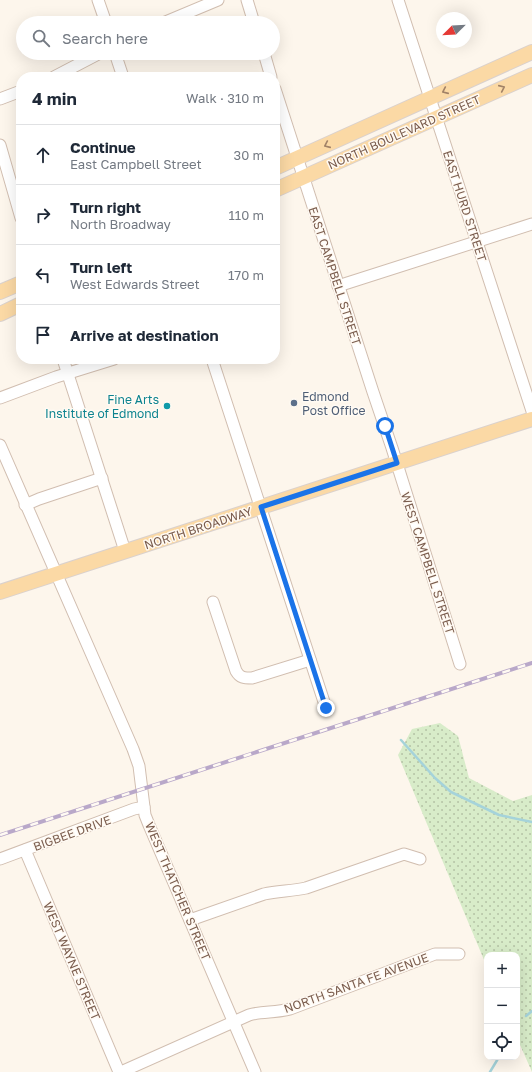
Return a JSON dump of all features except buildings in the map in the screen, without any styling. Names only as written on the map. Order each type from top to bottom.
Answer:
[{"type":"main road","name":"NORTH BOULEVARD STREET","points":[[280,166],[532,52]]},
{"type":"main road","name":"NORTH BOULEVARD STREET","points":[[280,188],[532,75]]},
{"type":"main road","points":[[0,292],[16,285]]},
{"type":"main road","points":[[0,314],[16,306]]},
{"type":"main road","name":"NORTH BROADWAY","points":[[0,592],[532,419]]},
{"type":"street","points":[[98,0],[104,16]]},
{"type":"street","points":[[180,16],[218,0]]},
{"type":"street","points":[[247,0],[252,16]]},
{"type":"street","name":"EAST HURD STREET","points":[[398,0],[532,411]]},
{"type":"street","points":[[64,72],[87,60]]},
{"type":"street","points":[[118,60],[122,72]]},
{"type":"street","points":[[266,60],[270,72]]},
{"type":"street","points":[[0,99],[16,93]]},
{"type":"street","name":"EAST CAMPBELL STREET","points":[[280,104],[338,286],[397,463]]},
{"type":"street","points":[[0,145],[16,201]]},
{"type":"street","points":[[338,286],[532,224]]},
{"type":"street","points":[[65,364],[125,552]]},
{"type":"street","points":[[0,398],[68,373],[98,364]]},
{"type":"street","points":[[214,364],[326,708]]},
{"type":"street","name":"WEST THATCHER STREET","points":[[0,445],[133,749],[139,766],[144,807],[149,825],[255,1072]]},
{"type":"street","name":"WEST CAMPBELL STREET","points":[[397,463],[460,664]]},
{"type":"street","points":[[25,505],[39,498],[102,478]]},
{"type":"street","points":[[213,602],[239,676],[244,678],[252,678],[310,660]]},
{"type":"street","name":"BIGBEE DRIVE","points":[[0,859],[144,807]]},
{"type":"street","name":"WEST WAYNE STREET","points":[[25,850],[120,1072]]},
{"type":"street","points":[[190,920],[264,894],[291,892],[306,888],[404,854],[420,859]]},
{"type":"street","name":"NORTH SANTA FE AVENUE","points":[[120,1072],[256,1013],[290,1010],[435,954],[459,954]]},
{"type":"green space","points":[[440,723],[458,736],[469,778],[513,801],[532,795],[532,1072],[520,1045],[520,952],[484,952],[484,960],[398,755],[412,729]]},
{"type":"waterway","points":[[401,740],[435,778],[451,792],[499,815],[532,822]]},
{"type":"waterway","points":[[526,1016],[532,1011]]},
{"type":"waterway","points":[[490,1072],[497,1060]]},
{"type":"railway","points":[[0,835],[532,663]]},
{"type":"place","name":"Edmond Post Office","points":[[294,403]]},
{"type":"place","name":"Fine Arts Institute of Edmond","points":[[167,406]]},
{"type":"route","points":[[326,708],[283,580],[261,507],[397,463],[385,426]]}]
